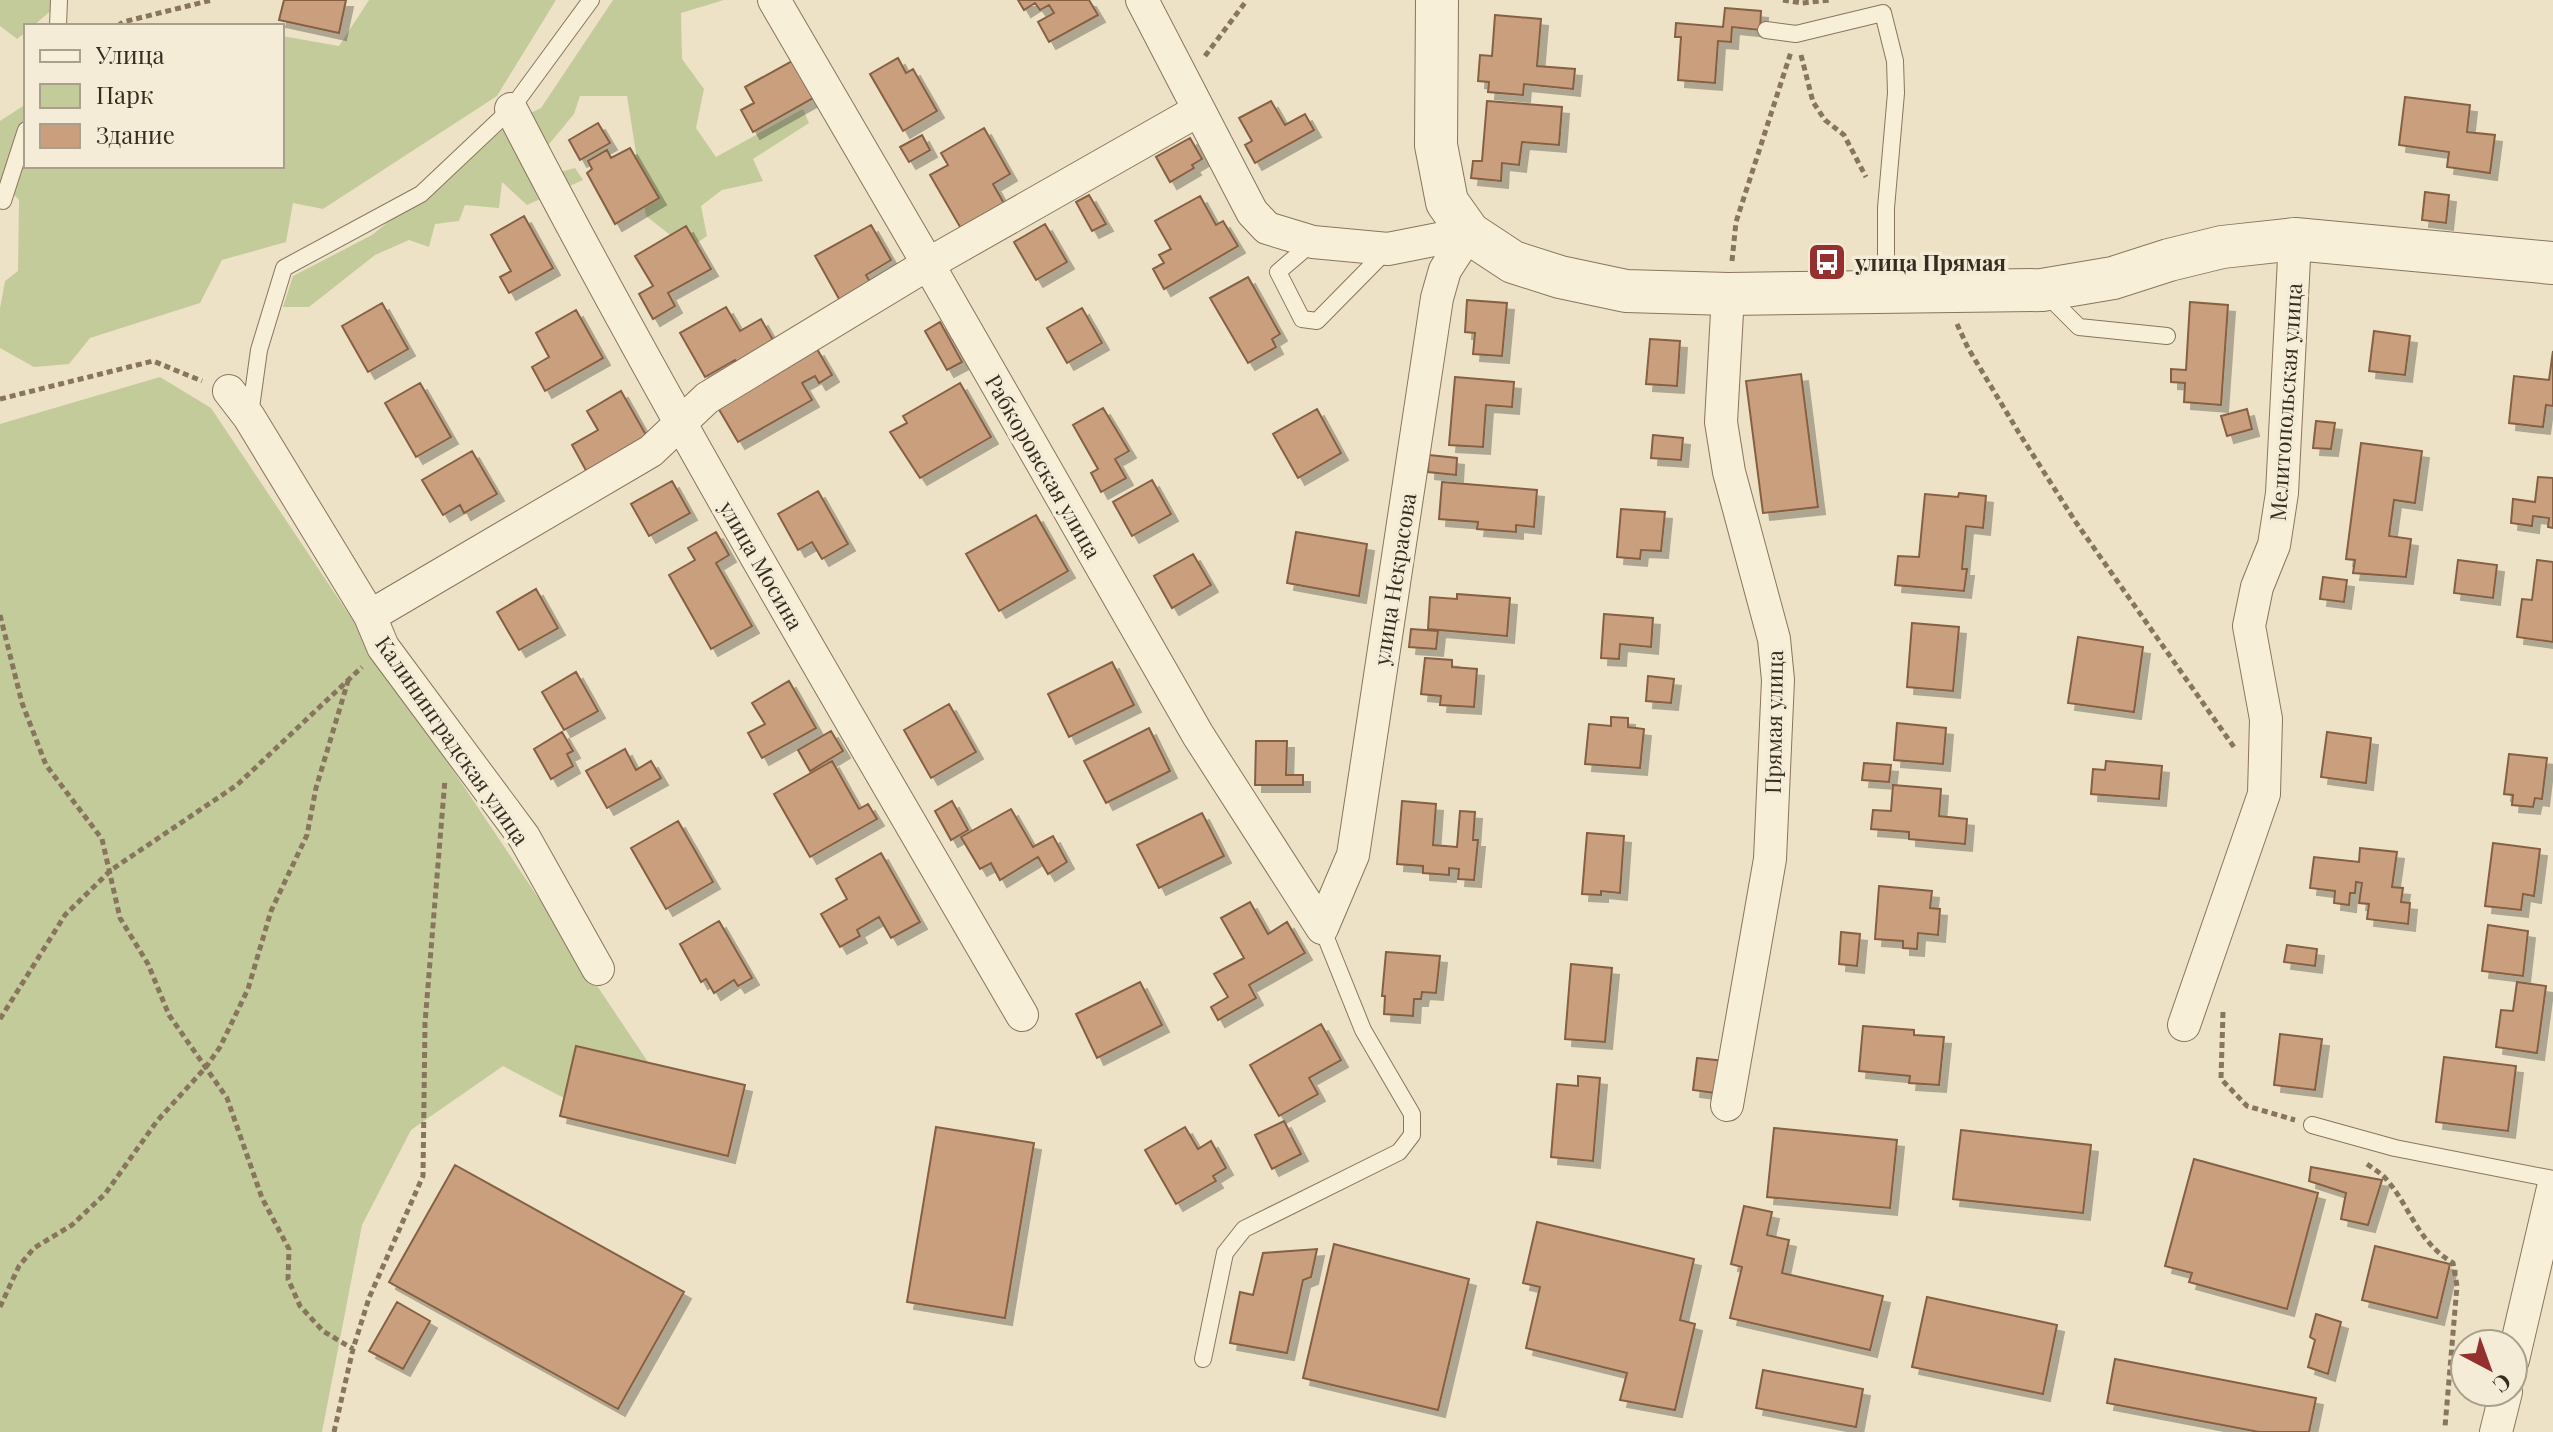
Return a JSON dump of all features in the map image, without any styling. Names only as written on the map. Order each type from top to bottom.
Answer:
[{"type":"street","name":"Рабкоровская улица","points":[[774,0],[1198,735],[1322,928]]},
{"type":"street","points":[[1142,0],[1252,212],[1267,228],[1313,242],[1388,249],[1469,233]]},
{"type":"street","points":[[1437,0],[1436,145],[1447,202],[1469,233],[1513,262],[1560,277],[1626,291],[1728,294],[2042,290],[2113,278],[2222,247],[2295,239],[2553,263]]},
{"type":"street","points":[[370,616],[651,451],[707,398],[1193,99]]},
{"type":"street","name":"улица Мосина","points":[[511,109],[680,423],[1022,1015]]},
{"type":"street","name":"улица Некрасова","points":[[1322,928],[1353,855],[1437,298],[1445,270],[1469,233]]},
{"type":"street","name":"Мелитопольская улица","points":[[2184,1025],[2264,794],[2266,719],[2249,626],[2257,587],[2274,545],[2282,493],[2295,239]]},
{"type":"street","name":"Прямая улица","points":[[1727,1105],[1770,859],[1778,680],[1774,639],[1729,472],[1721,422],[1728,294]]},
{"type":"street","name":"Калининградская улица","points":[[229,391],[249,417],[370,616],[383,647],[524,837],[598,969]]},
{"type":"street","points":[[2520,1328],[2553,1188]]},
{"type":"street","points":[[2496,1432],[2502,1408]]},
{"type":"lane","points":[[58,24],[59,0]]},
{"type":"lane","points":[[249,417],[259,350],[284,268],[421,194],[511,109],[591,0]]},
{"type":"lane","points":[[1766,30],[1796,34],[1883,13],[1895,61],[1896,93],[1886,208],[1886,293]]},
{"type":"lane","points":[[3,201],[24,136]]},
{"type":"lane","points":[[1313,242],[1278,272],[1302,319],[1317,321],[1388,249]]},
{"type":"lane","points":[[2042,290],[2079,327],[2167,336]]},
{"type":"lane","points":[[1203,1359],[1225,1253],[1244,1229],[1399,1152],[1412,1135],[1412,1114],[1363,1030],[1322,928]]},
{"type":"lane","points":[[2312,1125],[2395,1148],[2553,1179]]},
{"type":"path","points":[[120,24],[212,0]]},
{"type":"path","points":[[1193,99],[1205,55],[1247,0]]},
{"type":"path","points":[[1796,34],[1813,102],[1825,120],[1844,135],[1868,182],[1886,208]]},
{"type":"path","points":[[1728,294],[1736,222],[1796,34]]},
{"type":"path","points":[[1943,293],[1968,348],[2035,458],[2106,568],[2230,741],[2264,794]]},
{"type":"path","points":[[0,399],[153,361],[229,391]]},
{"type":"path","points":[[0,615],[22,703],[46,765],[102,839],[120,918],[148,964],[169,1015],[227,1098],[262,1198],[289,1249],[288,1279],[300,1306],[323,1331],[353,1349]]},
{"type":"path","points":[[0,1019],[65,915],[111,870],[237,785],[383,647]]},
{"type":"path","points":[[0,1307],[19,1266],[34,1248],[72,1225],[105,1194],[157,1121],[220,1047],[248,989],[271,911],[307,835],[316,788],[348,681]]},
{"type":"path","points":[[334,1432],[353,1349],[369,1298],[423,1176],[425,1023],[445,804],[445,730]]},
{"type":"path","points":[[2221,1079],[2247,1106],[2312,1125]]},
{"type":"path","points":[[2361,1160],[2386,1179],[2421,1236],[2439,1255],[2453,1263],[2457,1286],[2445,1427]]},
{"type":"green space","points":[[0,0],[58,0],[59,4],[35,24],[24,24],[24,34],[17,39],[0,26]]},
{"type":"green space","points":[[369,0],[556,0],[497,96],[323,209],[293,203],[286,242],[222,260],[200,303],[90,338],[69,364],[34,367],[0,348],[0,308],[5,281],[18,271],[19,200],[0,180],[0,121],[24,105],[24,168],[284,168],[284,36],[339,46]]},
{"type":"green space","points":[[613,0],[724,0],[681,13],[682,59],[704,89],[696,128],[716,157],[803,109],[809,123],[753,159],[763,181],[722,190],[701,206],[707,236],[688,249],[646,216],[627,96],[580,96],[574,114],[530,167],[541,177],[575,168],[583,180],[527,205],[502,182],[499,208],[465,205],[459,221],[435,224],[429,247],[409,240],[375,255],[309,307],[283,307],[293,276],[372,235],[511,122],[541,108]]},
{"type":"green space","points":[[160,377],[211,408],[656,1074],[602,1118],[503,1066],[411,1130],[362,1225],[322,1432],[0,1432],[0,424]]},
{"type":"building","points":[[284,0],[346,0],[339,33],[279,20]]},
{"type":"building","points":[[1018,0],[1089,0],[1098,15],[1049,42],[1038,22],[1054,13],[1049,5],[1040,10],[1035,3],[1024,10]]},
{"type":"building","points":[[1725,8],[1761,11],[1760,30],[1732,27],[1731,42],[1718,41],[1715,83],[1678,80],[1681,37],[1675,37],[1676,23],[1723,27]]},
{"type":"building","points":[[1495,15],[1541,19],[1537,66],[1575,69],[1573,89],[1524,84],[1523,95],[1488,92],[1489,82],[1478,81],[1480,55],[1492,56]]},
{"type":"building","points":[[898,58],[906,73],[913,69],[937,111],[903,131],[870,74]]},
{"type":"building","points":[[792,61],[813,98],[753,132],[741,110],[754,103],[745,87]]},
{"type":"building","points":[[2405,97],[2470,105],[2467,132],[2495,135],[2490,173],[2447,167],[2449,152],[2399,145]]},
{"type":"building","points":[[1271,101],[1285,125],[1305,114],[1314,130],[1255,163],[1245,145],[1252,141],[1239,118]]},
{"type":"building","points":[[1487,101],[1562,107],[1559,145],[1522,142],[1519,165],[1502,163],[1501,181],[1471,178],[1473,161],[1482,161]]},
{"type":"building","points":[[598,123],[610,143],[580,160],[569,140]]},
{"type":"building","points":[[984,128],[1010,174],[993,184],[1006,207],[963,232],[930,175],[948,165],[941,153]]},
{"type":"building","points":[[922,135],[930,150],[909,162],[900,147]]},
{"type":"building","points":[[1190,138],[1202,159],[1192,165],[1194,168],[1170,182],[1156,157]]},
{"type":"building","points":[[630,148],[659,198],[615,224],[587,173],[592,169],[588,161],[607,150],[611,158]]},
{"type":"building","points":[[2425,192],[2449,195],[2446,223],[2422,220]]},
{"type":"building","points":[[1089,195],[1106,224],[1092,231],[1076,202]]},
{"type":"building","points":[[1200,196],[1216,225],[1223,221],[1238,246],[1164,289],[1153,269],[1164,263],[1159,255],[1171,249],[1155,221]]},
{"type":"building","points":[[524,216],[553,268],[509,293],[500,277],[511,271],[491,235]]},
{"type":"building","points":[[1045,224],[1067,262],[1036,280],[1014,242]]},
{"type":"building","points":[[871,225],[891,260],[866,275],[874,289],[843,306],[815,256]]},
{"type":"building","points":[[686,226],[711,269],[668,293],[675,306],[653,319],[639,294],[653,286],[635,256]]},
{"type":"building","points":[[1248,277],[1280,334],[1272,339],[1276,347],[1248,363],[1210,298]]},
{"type":"building","points":[[1467,300],[1507,303],[1502,356],[1473,354],[1475,333],[1465,332]]},
{"type":"building","points":[[2190,302],[2228,305],[2221,405],[2184,402],[2185,383],[2171,382],[2171,369],[2186,370]]},
{"type":"building","points":[[382,303],[408,349],[368,372],[342,326]]},
{"type":"building","points":[[726,307],[740,331],[761,319],[777,347],[740,368],[735,360],[705,377],[680,333]]},
{"type":"building","points":[[1082,308],[1102,343],[1067,363],[1047,328]]},
{"type":"building","points":[[576,310],[603,358],[545,391],[532,367],[549,357],[536,333]]},
{"type":"building","points":[[940,322],[962,362],[947,370],[925,331]]},
{"type":"building","points":[[2374,331],[2410,336],[2405,375],[2369,371]]},
{"type":"building","points":[[1650,339],[1680,341],[1677,386],[1646,384]]},
{"type":"building","points":[[817,349],[832,375],[819,383],[815,376],[802,383],[812,400],[738,442],[717,406]]},
{"type":"building","points":[[2553,351],[2553,406],[2546,405],[2543,427],[2509,423],[2514,376],[2549,380]]},
{"type":"building","points":[[1801,374],[1818,507],[1763,513],[1746,381]]},
{"type":"building","points":[[1455,377],[1514,382],[1512,407],[1486,405],[1483,447],[1449,445]]},
{"type":"building","points":[[420,383],[451,437],[416,457],[385,403]]},
{"type":"building","points":[[960,383],[991,437],[920,478],[890,432],[907,423],[903,416]]},
{"type":"building","points":[[621,391],[650,442],[589,476],[572,445],[598,430],[587,411]]},
{"type":"building","points":[[1103,408],[1129,451],[1115,459],[1126,478],[1101,492],[1091,473],[1098,469],[1073,425]]},
{"type":"building","points":[[1317,409],[1341,453],[1298,478],[1273,434]]},
{"type":"building","points":[[2247,409],[2252,429],[2227,436],[2221,416]]},
{"type":"building","points":[[2316,421],[2335,423],[2331,449],[2313,448]]},
{"type":"building","points":[[1653,435],[1683,438],[1681,460],[1651,458]]},
{"type":"building","points":[[2361,443],[2422,451],[2415,503],[2394,500],[2389,536],[2411,539],[2406,577],[2353,573],[2355,560],[2346,559]]},
{"type":"building","points":[[472,451],[497,494],[464,513],[460,505],[443,515],[422,480]]},
{"type":"building","points":[[1429,455],[1457,458],[1456,475],[1428,472]]},
{"type":"building","points":[[2538,477],[2553,478],[2553,528],[2548,527],[2549,518],[2533,516],[2532,526],[2511,523],[2513,499],[2535,502]]},
{"type":"building","points":[[1152,480],[1171,514],[1132,536],[1113,502]]},
{"type":"building","points":[[672,481],[690,513],[649,536],[631,504]]},
{"type":"building","points":[[1442,482],[1537,490],[1534,527],[1516,525],[1516,532],[1477,529],[1478,522],[1439,519]]},
{"type":"building","points":[[818,491],[848,544],[822,559],[812,542],[798,550],[778,514]]},
{"type":"building","points":[[1959,493],[1986,496],[1983,528],[1966,526],[1962,569],[1967,569],[1964,591],[1895,585],[1898,556],[1919,557],[1925,494],[1958,497]]},
{"type":"building","points":[[1621,509],[1665,512],[1661,551],[1641,550],[1640,559],[1617,557]]},
{"type":"building","points":[[1036,515],[1068,571],[999,611],[966,554]]},
{"type":"building","points":[[716,532],[729,555],[716,563],[752,626],[711,649],[669,575],[695,560],[688,548]]},
{"type":"building","points":[[1296,532],[1367,544],[1359,596],[1287,583]]},
{"type":"building","points":[[1193,554],[1211,585],[1172,608],[1154,576]]},
{"type":"building","points":[[2458,560],[2497,565],[2493,598],[2454,593]]},
{"type":"building","points":[[2537,560],[2553,562],[2553,642],[2517,637],[2522,599],[2532,600]]},
{"type":"building","points":[[2323,577],[2347,580],[2344,602],[2320,599]]},
{"type":"building","points":[[536,589],[558,628],[519,650],[497,612]]},
{"type":"building","points":[[1457,594],[1510,598],[1507,636],[1428,629],[1430,597],[1457,599]]},
{"type":"building","points":[[1604,614],[1653,618],[1651,647],[1620,644],[1619,659],[1601,658]]},
{"type":"building","points":[[1912,623],[1959,627],[1953,691],[1907,687]]},
{"type":"building","points":[[1411,629],[1438,631],[1436,649],[1409,647]]},
{"type":"building","points":[[2078,637],[2143,647],[2134,712],[2068,703]]},
{"type":"building","points":[[1425,658],[1452,660],[1452,667],[1477,669],[1474,707],[1440,705],[1441,696],[1421,694]]},
{"type":"building","points":[[1112,662],[1134,705],[1069,737],[1048,694]]},
{"type":"building","points":[[576,672],[598,711],[564,730],[542,692]]},
{"type":"building","points":[[1648,676],[1674,679],[1671,703],[1646,701]]},
{"type":"building","points":[[789,681],[816,728],[762,758],[748,733],[765,724],[752,703]]},
{"type":"building","points":[[949,704],[976,752],[931,778],[904,730]]},
{"type":"building","points":[[1611,717],[1628,718],[1628,727],[1644,729],[1640,768],[1585,764],[1589,724],[1611,726]]},
{"type":"building","points":[[1897,723],[1946,728],[1943,764],[1894,760]]},
{"type":"building","points":[[1149,728],[1170,771],[1106,803],[1084,761]]},
{"type":"building","points":[[831,731],[843,751],[810,771],[798,750]]},
{"type":"building","points":[[562,732],[573,751],[567,754],[573,766],[551,779],[534,749]]},
{"type":"building","points":[[2327,732],[2371,738],[2366,783],[2321,777]]},
{"type":"building","points":[[1256,741],[1287,741],[1286,775],[1303,775],[1303,785],[1255,785]]},
{"type":"building","points":[[625,749],[636,770],[651,761],[661,778],[607,808],[586,771]]},
{"type":"building","points":[[2509,754],[2547,758],[2542,799],[2535,798],[2533,807],[2512,805],[2513,795],[2504,794]]},
{"type":"building","points":[[832,761],[859,809],[868,804],[877,819],[810,857],[774,794]]},
{"type":"building","points":[[2106,761],[2162,766],[2159,799],[2091,794],[2093,769],[2105,770]]},
{"type":"building","points":[[1864,763],[1891,765],[1889,782],[1862,780]]},
{"type":"building","points":[[1893,785],[1941,789],[1939,816],[1967,819],[1965,844],[1909,839],[1909,832],[1871,829],[1873,810],[1891,811]]},
{"type":"building","points":[[952,801],[968,830],[951,840],[935,811]]},
{"type":"building","points":[[1402,801],[1436,804],[1433,845],[1457,847],[1460,811],[1475,812],[1473,840],[1478,840],[1474,880],[1458,879],[1459,869],[1449,868],[1449,875],[1423,873],[1423,866],[1397,864]]},
{"type":"building","points":[[1011,809],[1033,847],[1053,836],[1067,862],[1048,874],[1038,857],[1000,880],[991,863],[980,869],[961,837]]},
{"type":"building","points":[[1202,813],[1224,856],[1159,888],[1137,845]]},
{"type":"building","points":[[678,821],[713,882],[666,909],[631,848]]},
{"type":"building","points":[[1587,833],[1624,836],[1620,893],[1601,891],[1601,895],[1582,894]]},
{"type":"building","points":[[2493,843],[2540,849],[2534,896],[2523,894],[2521,910],[2485,906]]},
{"type":"building","points":[[2360,848],[2397,852],[2392,887],[2403,888],[2401,902],[2410,903],[2408,924],[2367,919],[2369,904],[2359,903],[2362,883],[2356,882],[2355,893],[2350,893],[2349,905],[2334,903],[2335,891],[2310,888],[2314,857],[2359,862]]},
{"type":"building","points":[[881,853],[920,922],[891,938],[879,917],[857,930],[860,936],[840,947],[821,914],[847,899],[836,879]]},
{"type":"building","points":[[1879,886],[1932,891],[1930,908],[1940,909],[1938,935],[1918,933],[1917,949],[1903,948],[1903,941],[1875,939]]},
{"type":"building","points":[[1250,902],[1268,934],[1287,922],[1305,953],[1249,985],[1256,998],[1218,1020],[1211,1007],[1228,997],[1214,974],[1244,958],[1221,918]]},
{"type":"building","points":[[719,921],[752,978],[738,986],[734,980],[714,993],[706,979],[701,982],[680,944]]},
{"type":"building","points":[[2488,925],[2528,931],[2523,976],[2482,971]]},
{"type":"building","points":[[1841,932],[1860,934],[1857,966],[1839,964]]},
{"type":"building","points":[[2287,945],[2317,949],[2315,966],[2284,962]]},
{"type":"building","points":[[1386,952],[1440,956],[1436,993],[1422,992],[1421,999],[1414,999],[1413,1016],[1384,1014],[1385,996],[1382,996]]},
{"type":"building","points":[[1571,964],[1612,968],[1605,1042],[1565,1039]]},
{"type":"building","points":[[1140,982],[1162,1025],[1097,1058],[1076,1014]]},
{"type":"building","points":[[2517,982],[2546,986],[2537,1053],[2496,1047],[2501,1010],[2513,1011]]},
{"type":"building","points":[[1321,1024],[1341,1060],[1309,1078],[1318,1094],[1279,1116],[1250,1065]]},
{"type":"building","points":[[1863,1026],[1914,1030],[1914,1035],[1944,1037],[1939,1085],[1909,1083],[1910,1076],[1859,1071]]},
{"type":"building","points":[[2280,1034],[2322,1039],[2315,1090],[2274,1085]]},
{"type":"building","points":[[576,1046],[745,1085],[728,1156],[560,1116]]},
{"type":"building","points":[[2444,1057],[2516,1066],[2508,1131],[2436,1122]]},
{"type":"building","points":[[1697,1058],[1725,1061],[1722,1094],[1693,1090]]},
{"type":"building","points":[[1578,1076],[1600,1078],[1593,1161],[1551,1157],[1557,1084],[1578,1086]]},
{"type":"building","points":[[1284,1121],[1301,1154],[1272,1169],[1255,1135]]},
{"type":"building","points":[[936,1127],[1034,1143],[1005,1318],[907,1302]]},
{"type":"building","points":[[1185,1127],[1198,1149],[1211,1141],[1226,1168],[1213,1176],[1216,1181],[1176,1204],[1145,1150]]},
{"type":"building","points":[[1774,1128],[1897,1140],[1890,1208],[1767,1197]]},
{"type":"building","points":[[1961,1130],[2091,1145],[2083,1213],[1953,1199]]},
{"type":"building","points":[[2194,1159],[2318,1193],[2287,1309],[2189,1282],[2192,1273],[2165,1266]]},
{"type":"building","points":[[455,1165],[684,1292],[618,1409],[389,1282]]},
{"type":"building","points":[[2311,1167],[2382,1180],[2368,1225],[2341,1219],[2346,1193],[2309,1181]]},
{"type":"building","points":[[1744,1206],[1772,1212],[1767,1235],[1789,1240],[1782,1273],[1883,1296],[1870,1350],[1730,1318],[1742,1267],[1731,1264]]},
{"type":"building","points":[[1537,1222],[1694,1259],[1680,1320],[1695,1324],[1675,1410],[1620,1400],[1627,1373],[1526,1348],[1540,1287],[1523,1283]]},
{"type":"building","points":[[1334,1244],[1469,1279],[1438,1410],[1303,1378]]},
{"type":"building","points":[[2375,1246],[2450,1264],[2437,1318],[2362,1300]]},
{"type":"building","points":[[1317,1249],[1311,1277],[1303,1280],[1287,1353],[1230,1343],[1240,1292],[1253,1295],[1263,1253]]},
{"type":"building","points":[[1927,1297],[2057,1325],[2043,1394],[1912,1367]]},
{"type":"building","points":[[397,1302],[430,1321],[403,1369],[369,1351]]},
{"type":"building","points":[[2316,1314],[2341,1322],[2328,1374],[2308,1367],[2315,1340],[2310,1337]]},
{"type":"building","points":[[2115,1359],[2316,1398],[2309,1432],[2259,1432],[2107,1403]]},
{"type":"building","points":[[1763,1370],[1863,1389],[1856,1427],[1756,1408]]},
{"type":"place","name":"улица Прямая","points":[[1827,262]]}]
